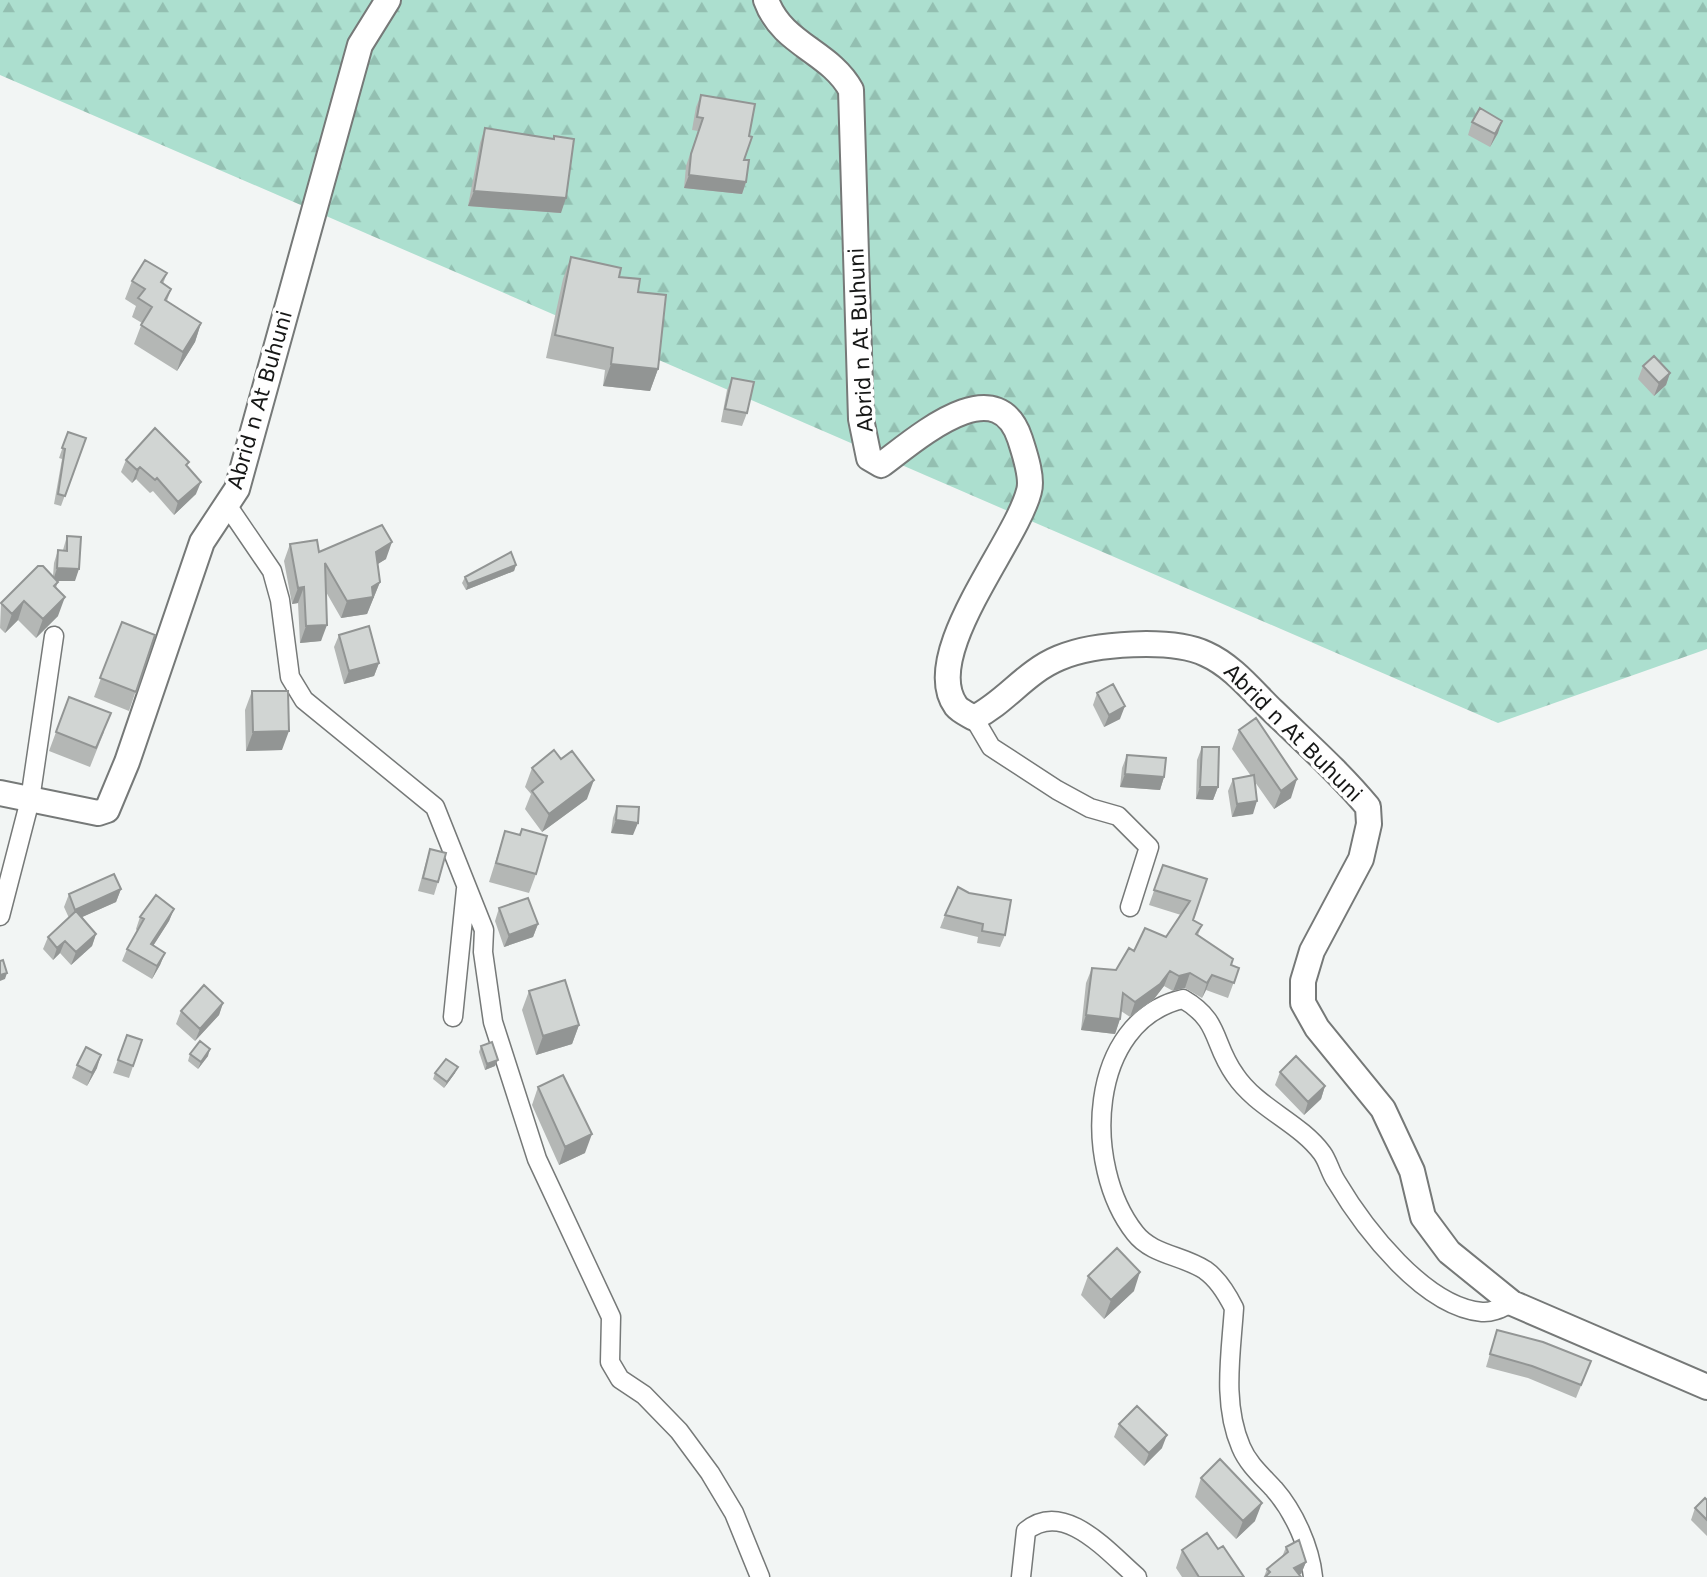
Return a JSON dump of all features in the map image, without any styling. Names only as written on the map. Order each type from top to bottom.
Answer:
[{"type":"street","name":"Abrid n At Buhuni","points":[[0,793],[98,813],[107,810],[202,541],[237,489],[360,45],[388,0]]},
{"type":"street","name":"Abrid n At Buhuni","points":[[766,0],[792,39],[835,67],[851,90],[861,419],[869,458],[881,465],[912,439],[946,418],[981,409],[993,409],[1008,416],[1025,454],[1030,489],[959,633],[949,662],[948,684],[957,706],[974,718],[1005,700],[1020,681],[1039,667],[1062,656],[1117,645],[1188,647],[1222,662],[1353,789],[1368,807],[1365,843],[1351,881],[1312,951],[1303,981],[1303,1003],[1317,1028],[1383,1109],[1412,1171],[1416,1198],[1433,1234],[1449,1252],[1512,1303],[1707,1387]]},
{"type":"street","points":[[227,505],[272,571],[290,677],[304,700],[435,807],[484,930],[483,952],[493,1022],[537,1158],[611,1317],[610,1362],[620,1379],[644,1395],[679,1431],[710,1473],[734,1513],[760,1577]]},
{"type":"street","points":[[0,916],[30,800],[54,636]]},
{"type":"street","points":[[974,718],[991,747],[1057,790],[1090,807],[1118,816],[1139,834],[1149,847],[1130,907]]},
{"type":"street","points":[[453,1017],[467,883]]},
{"type":"street","points":[[1313,1577],[1294,1518],[1247,1458],[1235,1432],[1230,1411],[1229,1377],[1234,1308],[1205,1270],[1158,1251],[1136,1235],[1113,1192],[1104,1154],[1105,1090],[1115,1054],[1124,1041],[1162,1004],[1183,999],[1200,1009],[1214,1027],[1219,1051],[1236,1078],[1255,1098],[1321,1152],[1336,1181],[1398,1262],[1429,1290],[1454,1305],[1483,1312],[1512,1303]]},
{"type":"street","points":[[1021,1577],[1026,1531],[1038,1521],[1059,1519],[1084,1532],[1137,1577]]},
{"type":"green space","points":[[0,0],[1707,0],[1707,649],[1498,723],[0,75]]},
{"type":"building","points":[[701,95],[755,104],[749,136],[752,137],[744,160],[749,160],[746,182],[689,175],[691,154],[703,118],[697,117]]},
{"type":"building","points":[[1480,108],[1502,121],[1495,134],[1472,122]]},
{"type":"building","points":[[485,128],[554,139],[554,136],[574,139],[566,198],[474,191]]},
{"type":"building","points":[[571,257],[621,268],[619,277],[640,279],[638,292],[666,295],[658,369],[611,364],[613,348],[555,335]]},
{"type":"building","points":[[145,260],[167,273],[161,282],[171,289],[165,300],[201,323],[183,352],[141,325],[152,307],[138,298],[145,289],[132,281]]},
{"type":"building","points":[[1654,356],[1670,373],[1659,383],[1643,366]]},
{"type":"building","points":[[732,378],[754,382],[747,413],[725,409]]},
{"type":"building","points":[[155,428],[189,462],[186,465],[201,482],[178,502],[157,478],[155,480],[140,467],[137,470],[126,460]]},
{"type":"building","points":[[68,432],[86,438],[65,496],[58,494],[65,449],[62,448]]},
{"type":"building","points":[[382,525],[392,542],[376,552],[380,582],[372,587],[373,597],[347,601],[325,563],[327,625],[306,626],[304,587],[298,588],[290,544],[317,540],[319,552]]},
{"type":"building","points":[[67,536],[81,537],[79,569],[57,568],[58,550],[67,551]]},
{"type":"building","points":[[511,552],[516,565],[468,584],[465,577]]},
{"type":"building","points":[[38,566],[43,566],[58,582],[54,586],[65,597],[43,619],[24,601],[12,614],[1,603]]},
{"type":"building","points":[[122,622],[155,635],[136,692],[100,678]]},
{"type":"building","points":[[369,626],[379,663],[349,671],[339,635]]},
{"type":"building","points":[[1113,684],[1125,706],[1109,715],[1097,693]]},
{"type":"building","points":[[252,691],[288,691],[289,731],[253,732]]},
{"type":"building","points":[[69,697],[111,713],[96,748],[56,732]]},
{"type":"building","points":[[1256,718],[1297,779],[1281,791],[1239,730]]},
{"type":"building","points":[[1202,747],[1219,747],[1218,787],[1200,787]]},
{"type":"building","points":[[554,750],[561,759],[572,751],[594,780],[549,814],[532,791],[543,782],[532,768]]},
{"type":"building","points":[[1127,755],[1166,758],[1164,777],[1125,774]]},
{"type":"building","points":[[1254,775],[1257,801],[1237,804],[1233,779]]},
{"type":"building","points":[[617,806],[639,807],[638,823],[616,820]]},
{"type":"building","points":[[522,829],[547,836],[536,874],[496,863],[505,831],[520,835]]},
{"type":"building","points":[[430,849],[446,853],[438,882],[423,878]]},
{"type":"building","points":[[1163,865],[1207,879],[1193,920],[1202,925],[1196,934],[1233,959],[1231,965],[1239,968],[1234,983],[1212,975],[1207,983],[1190,973],[1179,976],[1170,971],[1160,984],[1135,1002],[1123,993],[1120,1019],[1086,1015],[1092,968],[1116,970],[1129,948],[1134,951],[1145,928],[1166,937],[1190,901],[1154,890]]},
{"type":"building","points":[[114,874],[121,889],[75,910],[69,894]]},
{"type":"building","points":[[958,887],[969,893],[1011,900],[1005,935],[982,931],[983,924],[945,915]]},
{"type":"building","points":[[156,895],[174,909],[151,944],[165,953],[157,966],[127,949],[144,919],[140,917]]},
{"type":"building","points":[[528,898],[538,924],[509,935],[499,908]]},
{"type":"building","points":[[76,911],[96,934],[76,952],[65,941],[57,948],[48,937]]},
{"type":"building","points":[[3,960],[7,973],[0,975],[0,961]]},
{"type":"building","points":[[565,980],[579,1025],[543,1036],[529,991]]},
{"type":"building","points":[[204,985],[223,1003],[200,1029],[181,1011]]},
{"type":"building","points":[[127,1035],[142,1040],[133,1066],[118,1060]]},
{"type":"building","points":[[200,1041],[210,1049],[201,1062],[190,1054]]},
{"type":"building","points":[[492,1042],[498,1060],[487,1064],[481,1046]]},
{"type":"building","points":[[86,1047],[101,1055],[92,1073],[77,1065]]},
{"type":"building","points":[[1296,1056],[1325,1086],[1308,1102],[1280,1072]]},
{"type":"building","points":[[446,1059],[458,1067],[447,1082],[435,1073]]},
{"type":"building","points":[[563,1075],[592,1134],[565,1147],[538,1087]]},
{"type":"building","points":[[1117,1248],[1140,1272],[1111,1300],[1088,1276]]},
{"type":"building","points":[[1497,1330],[1543,1342],[1591,1361],[1581,1385],[1532,1366],[1490,1354]]},
{"type":"building","points":[[1137,1406],[1167,1435],[1149,1453],[1119,1424]]},
{"type":"building","points":[[1220,1459],[1262,1503],[1243,1521],[1201,1478]]},
{"type":"building","points":[[1705,1498],[1707,1500],[1707,1520],[1695,1508]]},
{"type":"building","points":[[1207,1533],[1218,1549],[1223,1546],[1244,1577],[1199,1577],[1182,1550]]},
{"type":"building","points":[[1299,1540],[1306,1562],[1294,1568],[1301,1577],[1265,1577],[1270,1572],[1267,1569],[1288,1552],[1286,1547]]}]
